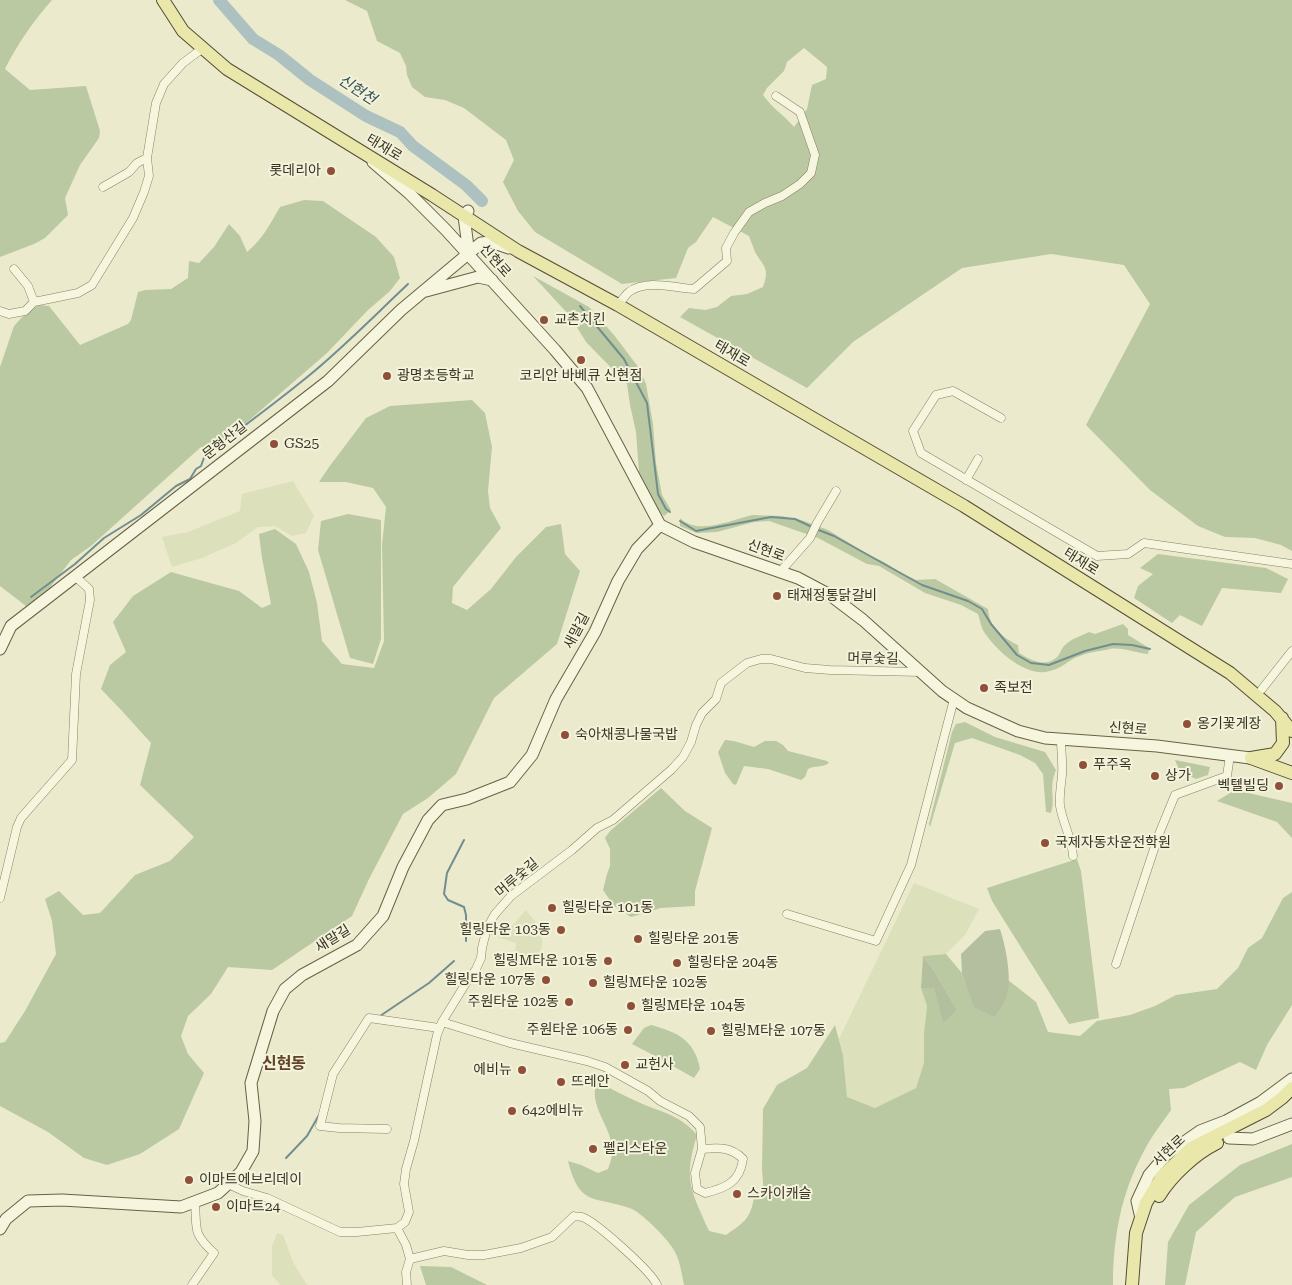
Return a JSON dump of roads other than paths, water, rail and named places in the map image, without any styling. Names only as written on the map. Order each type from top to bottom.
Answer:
[{"type":"main road","name":"태재로","points":[[163,0],[183,31],[227,69],[365,154],[966,503],[1220,662],[1286,716],[1292,731]]},
{"type":"main road","name":"태재로","points":[[168,0],[186,28],[229,67],[466,213],[518,251],[618,305],[964,506],[1230,673],[1275,711],[1286,716]]},
{"type":"main road","points":[[1220,662],[1235,669],[1262,689],[1286,716],[1283,743],[1275,754],[1251,758]]},
{"type":"main road","points":[[1251,758],[1292,773]]},
{"type":"main road","name":"서현로","points":[[1132,1285],[1136,1233],[1146,1203],[1162,1176],[1191,1148],[1266,1110],[1292,1088]]},
{"type":"main road","name":"서현로","points":[[1140,1285],[1144,1232],[1157,1198],[1168,1184],[1192,1160],[1213,1145],[1267,1119],[1292,1099]]},
{"type":"street","points":[[0,311],[9,314],[25,311],[34,302],[78,293],[92,285],[133,218],[149,176],[147,158],[156,103],[164,84],[183,63],[203,48]]},
{"type":"street","points":[[621,301],[630,291],[639,287],[655,285],[694,289],[727,261],[726,248],[749,212],[782,196],[800,184],[811,173],[815,154],[800,112],[776,96]]},
{"type":"street","name":"신현로","points":[[365,154],[385,174],[409,193],[469,254],[555,350],[586,388],[660,526],[694,542],[798,578],[830,595],[863,620],[954,699],[967,708],[1018,731],[1045,738],[1157,746],[1251,758],[1292,766]]},
{"type":"street","points":[[103,187],[129,172],[137,163],[147,158]]},
{"type":"street","points":[[466,213],[469,254]]},
{"type":"street","name":"문형산길","points":[[0,649],[12,626],[328,381],[420,293],[481,243],[491,242],[518,251]]},
{"type":"street","points":[[14,269],[28,286],[34,302]]},
{"type":"street","points":[[420,293],[478,277],[492,280]]},
{"type":"street","points":[[1001,418],[953,390],[936,395],[913,431],[921,454],[1097,556],[1128,554],[1144,543],[1292,564]]},
{"type":"street","points":[[966,480],[978,459]]},
{"type":"street","points":[[780,572],[810,538],[816,522],[836,491]]},
{"type":"street","name":"새말길","points":[[0,1228],[6,1219],[28,1201],[62,1200],[181,1207],[218,1194],[241,1172],[253,1151],[255,1121],[252,1083],[273,1011],[285,989],[302,975],[357,945],[383,916],[403,867],[428,820],[442,805],[468,798],[510,782],[532,755],[556,699],[595,632],[618,581],[637,549],[660,526]]},
{"type":"street","points":[[0,898],[17,827],[21,818],[72,760],[76,674],[90,600],[89,589],[76,577]]},
{"type":"street","points":[[1262,689],[1292,651]]},
{"type":"street","name":"머루숯길","points":[[397,1228],[405,1222],[409,1212],[404,1184],[406,1169],[414,1141],[430,1060],[440,1025],[476,969],[481,958],[487,928],[495,914],[511,896],[572,850],[597,828],[613,820],[671,770],[683,757],[702,713],[716,699],[722,683],[747,663],[761,659],[771,659],[806,668],[921,672]]},
{"type":"street","points":[[787,914],[876,941],[911,865],[954,699]]},
{"type":"street","points":[[1061,739],[1062,774],[1059,790],[1060,803],[1062,816],[1072,843],[1073,856]]},
{"type":"street","points":[[1116,964],[1174,795],[1227,776],[1230,755]]},
{"type":"street","points":[[387,1129],[320,1126],[333,1074],[369,1018],[440,1025],[606,1067],[648,1091],[660,1101],[695,1120],[700,1126],[702,1149],[695,1173],[697,1189],[705,1193],[723,1188],[737,1178],[742,1171],[743,1159],[736,1153],[723,1148],[702,1149]]},
{"type":"street","points":[[1141,1218],[1137,1201],[1149,1175],[1167,1154],[1200,1131],[1226,1121],[1262,1102],[1292,1079]]},
{"type":"street","points":[[1229,1138],[1252,1140],[1292,1124]]},
{"type":"street","points":[[228,1184],[243,1191],[267,1198],[340,1232],[397,1228],[406,1245],[410,1259],[406,1272],[407,1285]]},
{"type":"street","points":[[192,1285],[214,1253],[204,1244],[196,1232],[195,1202]]},
{"type":"street","points":[[410,1259],[444,1251],[468,1255],[484,1255],[521,1248],[552,1237],[574,1216],[582,1217],[602,1230],[641,1264],[656,1281],[657,1285]]},
{"type":"waterway","name":"신현천","points":[[219,0],[253,39],[279,55],[310,80],[366,116],[400,132],[413,146],[466,185],[482,201]]},
{"type":"waterway","points":[[31,597],[75,564],[104,538],[141,515],[176,486],[190,479],[196,469],[201,466],[205,455],[269,408],[319,367],[408,284]]},
{"type":"waterway","points":[[580,306],[624,359],[647,403],[658,494],[666,509],[670,512]]},
{"type":"waterway","points":[[680,521],[696,531],[771,517],[795,519],[812,527]]},
{"type":"waterway","points":[[816,529],[834,536],[922,585],[968,601],[982,609],[991,624],[1017,655],[1031,663],[1049,665],[1085,651],[1113,644],[1132,645],[1150,649]]},
{"type":"waterway","points":[[464,840],[447,873],[444,894],[448,900],[464,907],[466,915],[466,941]]},
{"type":"waterway","points":[[380,1016],[429,983],[454,961]]},
{"type":"waterway","points":[[286,1158],[307,1136],[319,1115]]},
{"type":"place","name":"롯데리아","points":[[331,171]]},
{"type":"place","name":"교촌치킨","points":[[544,320]]},
{"type":"place","name":"코리안 바베큐 신현점","points":[[581,360]]},
{"type":"place","name":"광명초등학교","points":[[387,376]]},
{"type":"place","name":"GS25","points":[[274,444]]},
{"type":"place","name":"태재정통닭갈비","points":[[777,596]]},
{"type":"place","name":"족보전","points":[[984,688]]},
{"type":"place","name":"옹기꽃게장","points":[[1187,724]]},
{"type":"place","name":"숙아채콩나물국밥","points":[[565,735]]},
{"type":"place","name":"푸주옥","points":[[1083,765]]},
{"type":"place","name":"상가","points":[[1155,776]]},
{"type":"place","name":"벡텔빌딩","points":[[1279,786]]},
{"type":"place","name":"국제자동차운전학원","points":[[1045,843]]},
{"type":"place","name":"힐링타운 101동","points":[[552,908]]},
{"type":"place","name":"힐링타운 103동","points":[[561,930]]},
{"type":"place","name":"힐링타운 201동","points":[[638,939]]},
{"type":"place","name":"힐링M타운 101동","points":[[608,961]]},
{"type":"place","name":"힐링타운 204동","points":[[677,963]]},
{"type":"place","name":"힐링타운 107동","points":[[546,980]]},
{"type":"place","name":"힐링M타운 102동","points":[[593,983]]},
{"type":"place","name":"주원타운 102동","points":[[569,1002]]},
{"type":"place","name":"힐링M타운 104동","points":[[631,1006]]},
{"type":"place","name":"주원타운 106동","points":[[628,1030]]},
{"type":"place","name":"힐링M타운 107동","points":[[711,1031]]},
{"type":"place","name":"교헌사","points":[[625,1065]]},
{"type":"place","name":"에비뉴","points":[[522,1070]]},
{"type":"place","name":"뜨레안","points":[[561,1082]]},
{"type":"place","name":"642에비뉴","points":[[512,1111]]},
{"type":"place","name":"펠리스타운","points":[[593,1149]]},
{"type":"place","name":"이마트에브리데이","points":[[189,1180]]},
{"type":"place","name":"스카이캐슬","points":[[737,1194]]},
{"type":"place","name":"이마트24","points":[[216,1207]]},
{"type":"district","name":"신현동","points":[[284,1064]]}]
